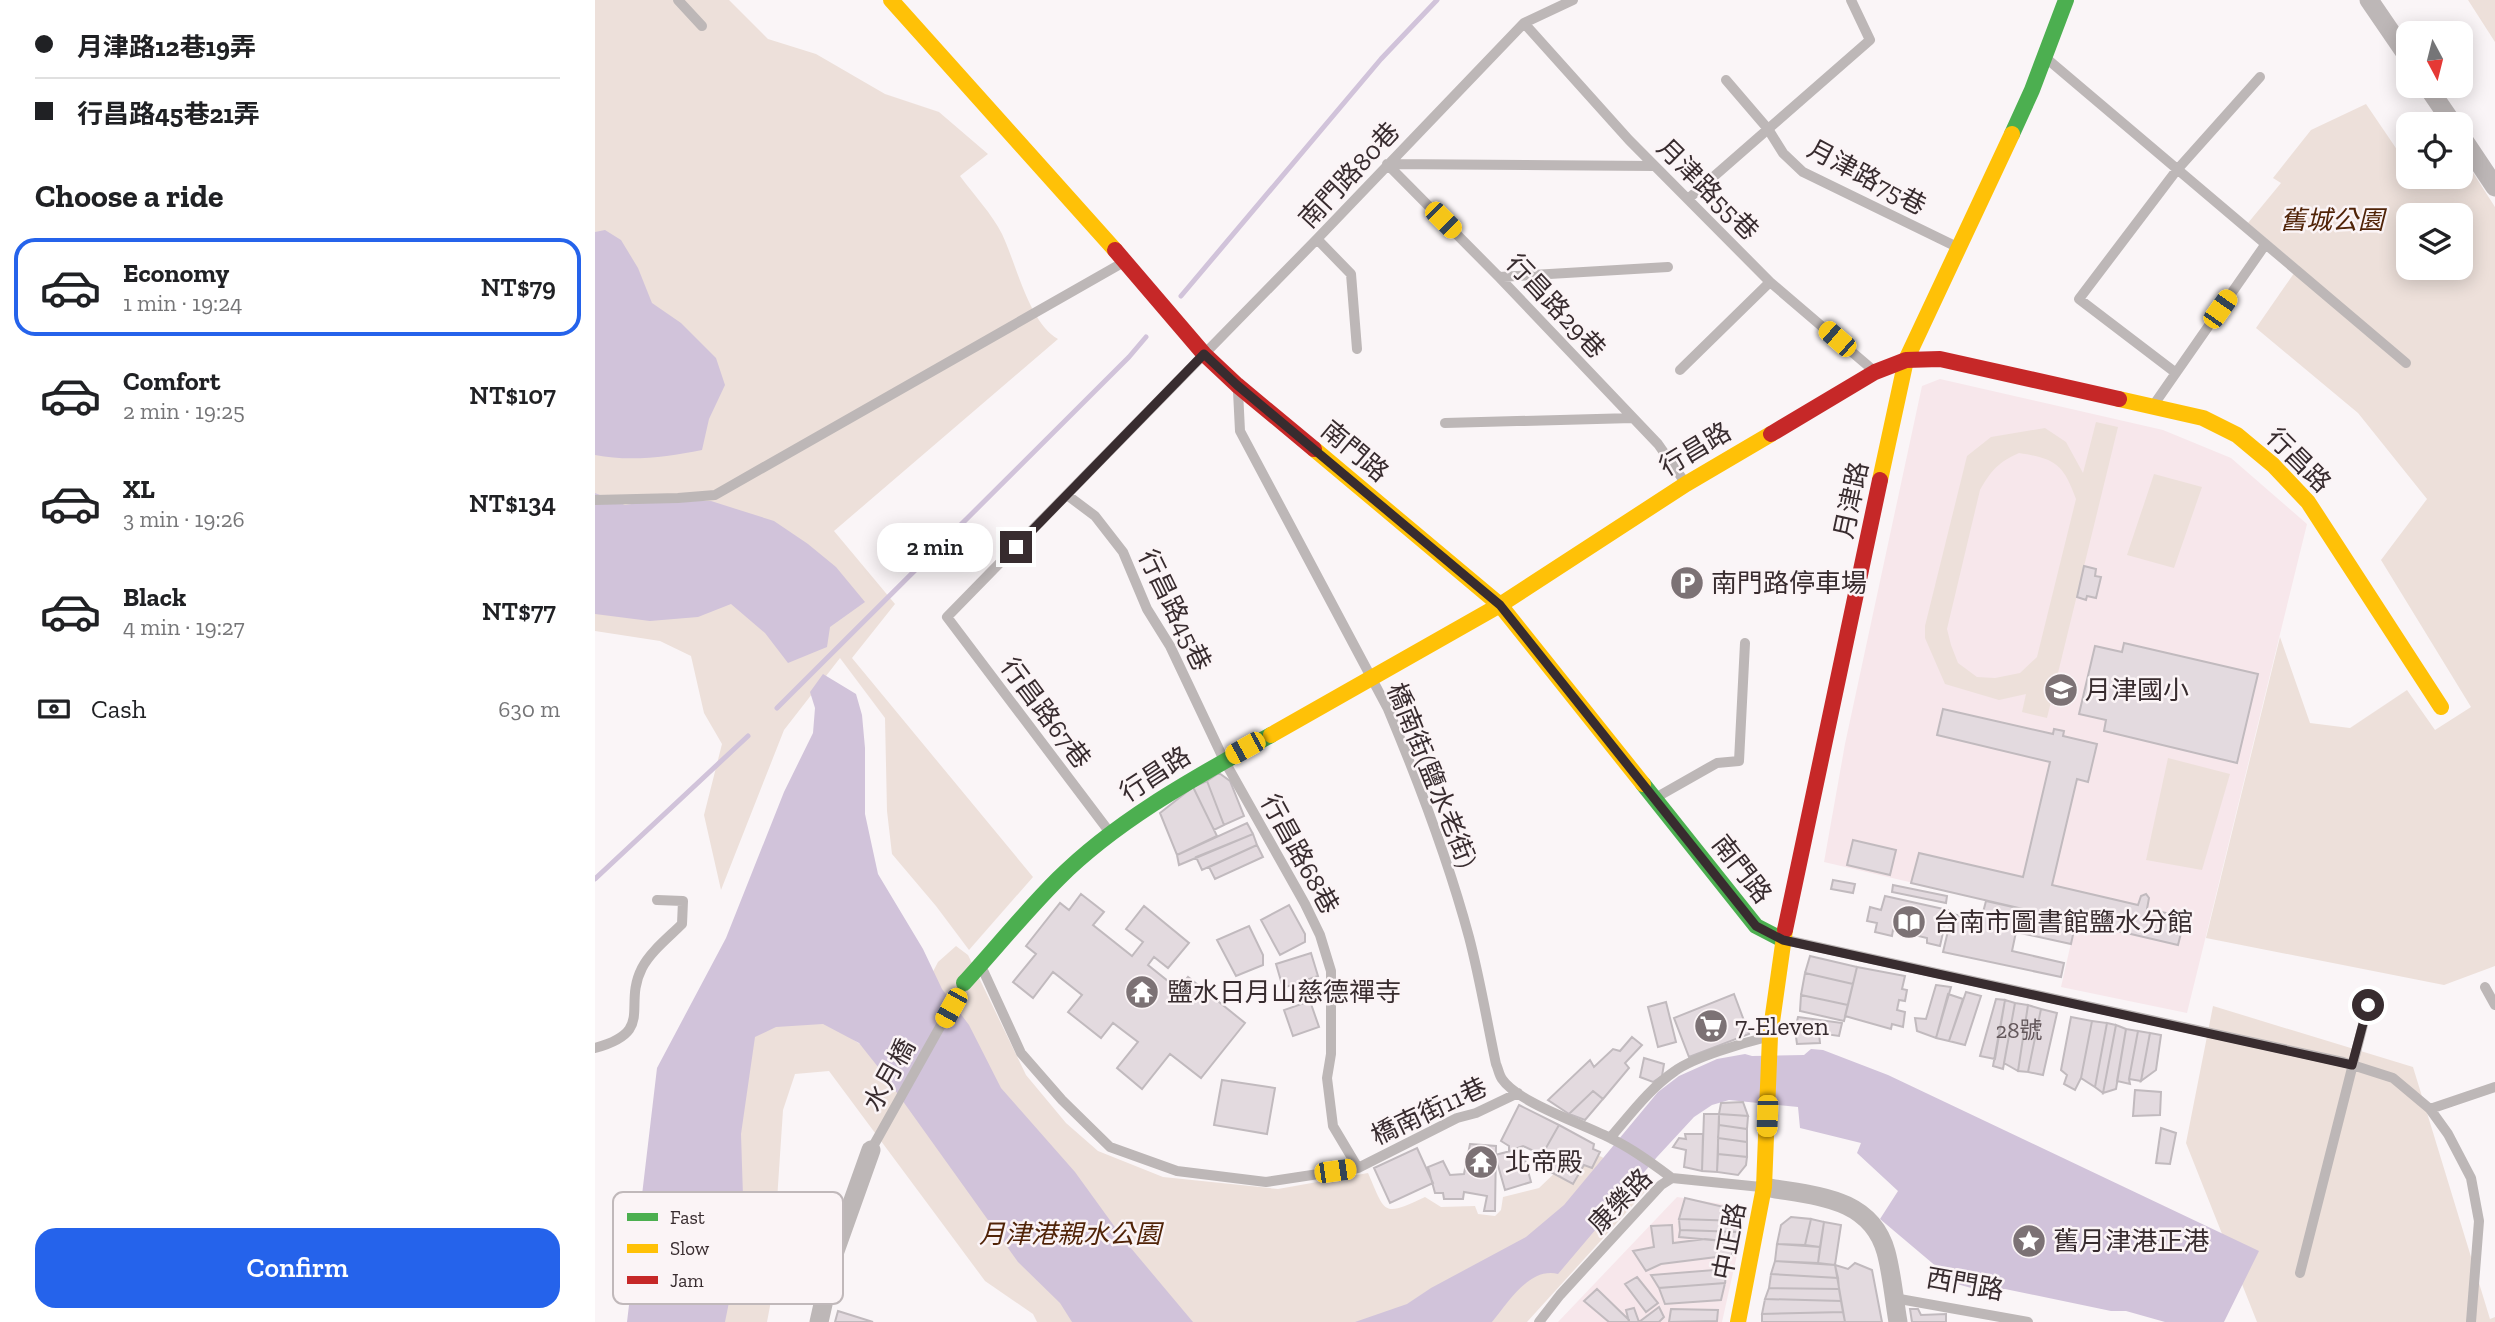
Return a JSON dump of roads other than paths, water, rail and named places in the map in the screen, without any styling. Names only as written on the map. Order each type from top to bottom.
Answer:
[{"type":"street","name":"南門路","points":[[891,0],[1125,261],[1204,354],[1237,385],[1500,605],[1756,926],[1783,940]]},
{"type":"street","name":"月津路","points":[[1770,1036],[1783,940],[1906,360],[2045,57],[2066,0]]},
{"type":"street","points":[[2369,0],[2396,39]]},
{"type":"street","points":[[2473,154],[2495,187]]},
{"type":"street","name":"行昌路","points":[[964,984],[1059,878],[1111,835],[1176,789],[1500,605],[1686,484],[1875,372],[1906,360],[1940,359],[2203,418],[2237,436],[2273,465],[2308,502],[2441,706]]},
{"type":"street","name":"中正路","points":[[1738,1322],[1765,1178],[1770,1036]]},
{"type":"street","points":[[843,1228],[871,1150]]},
{"type":"street","name":"西門路","points":[[1765,1178],[1841,1202],[1859,1211],[1876,1229],[1886,1252],[1898,1322]]},
{"type":"street","points":[[819,1322],[823,1304]]},
{"type":"lane","points":[[678,0],[702,26]]},
{"type":"lane","points":[[1524,23],[1573,0]]},
{"type":"lane","name":"月津路75巷","points":[[1688,199],[1870,40],[1851,0]]},
{"type":"lane","name":"南門路80巷","points":[[947,617],[1524,23]]},
{"type":"lane","name":"月津路55巷","points":[[1524,23],[1654,166],[1770,282],[1875,372]]},
{"type":"lane","points":[[2045,57],[2176,171],[2406,363]]},
{"type":"lane","points":[[2176,373],[2079,299],[2176,171],[2260,77]]},
{"type":"lane","name":"月津路75巷","points":[[1726,80],[1768,129],[1783,153],[1803,172],[1958,248]]},
{"type":"lane","points":[[1388,164],[1654,166]]},
{"type":"lane","name":"行昌路29巷","points":[[1388,164],[1499,276],[1658,444],[1686,484]]},
{"type":"lane","points":[[1317,239],[1351,274],[1357,349]]},
{"type":"lane","points":[[2152,407],[2265,245]]},
{"type":"lane","points":[[595,500],[715,495],[1125,261]]},
{"type":"lane","points":[[1499,276],[1668,267]]},
{"type":"lane","points":[[1680,370],[1770,282]]},
{"type":"lane","name":"橋南街(鹽水老街)","points":[[1237,385],[1240,430],[1388,709],[1439,839],[1469,938],[1496,1064],[1502,1080],[1518,1093],[1562,1118],[1612,1139],[1672,1178]]},
{"type":"lane","points":[[1445,423],[1633,418]]},
{"type":"lane","name":"行昌路45巷","points":[[1067,495],[1095,516],[1123,552],[1147,609],[1170,646],[1224,760]]},
{"type":"lane","name":"行昌路67巷","points":[[947,617],[1111,835]]},
{"type":"lane","points":[[1655,798],[1717,763],[1739,761],[1745,643]]},
{"type":"lane","name":"行昌路68巷","points":[[1224,760],[1305,904],[1320,935],[1331,971]]},
{"type":"lane","points":[[595,1048],[624,1036],[633,1025],[638,978],[643,965],[682,924],[683,901],[657,900]]},
{"type":"lane","points":[[1783,940],[2352,1065],[2393,1078],[2430,1109],[2448,1134],[2471,1178],[2479,1221],[2472,1322]]},
{"type":"lane","name":"橋南街11巷","points":[[981,966],[1021,1053],[1062,1100],[1111,1147],[1177,1171],[1266,1182],[1357,1168],[1457,1118],[1476,1113],[1518,1093]]},
{"type":"lane","name":"橋南街11巷","points":[[1331,971],[1331,1054],[1327,1078],[1331,1114],[1333,1126],[1357,1168]]},
{"type":"lane","name":"水月橋","points":[[871,1150],[964,984]]},
{"type":"lane","points":[[2485,987],[2495,1005]]},
{"type":"lane","points":[[2300,1273],[2368,1005]]},
{"type":"lane","points":[[1612,1139],[1654,1090],[1677,1069],[1736,1045],[1770,1036]]},
{"type":"lane","points":[[2430,1109],[2495,1087]]},
{"type":"lane","name":"康樂路","points":[[1539,1322],[1560,1295],[1661,1185],[1672,1178],[1765,1178]]},
{"type":"lane","name":"西門路","points":[[1893,1298],[2028,1322]]},
{"type":"waterway","points":[[1181,296],[1381,59],[1437,0]]},
{"type":"waterway","points":[[777,708],[1146,337]]},
{"type":"waterway","points":[[595,879],[748,736]]},
{"type":"place","name":"南門路停車場","points":[[1687,583]]},
{"type":"place","name":"月津國小","points":[[2061,690]]},
{"type":"place","name":"台南市圖書館鹽水分館","points":[[1909,922]]},
{"type":"place","name":"鹽水日月山慈德禪寺","points":[[1142,992]]},
{"type":"place","name":"7-Eleven","points":[[1711,1026]]},
{"type":"place","name":"北帝殿","points":[[1481,1162]]},
{"type":"place","name":"舊月津港正港","points":[[2029,1241]]},
{"type":"park label","name":"舊城公園","points":[[2332,220]]},
{"type":"park label","name":"月津港親水公園","points":[[1070,1234]]}]
